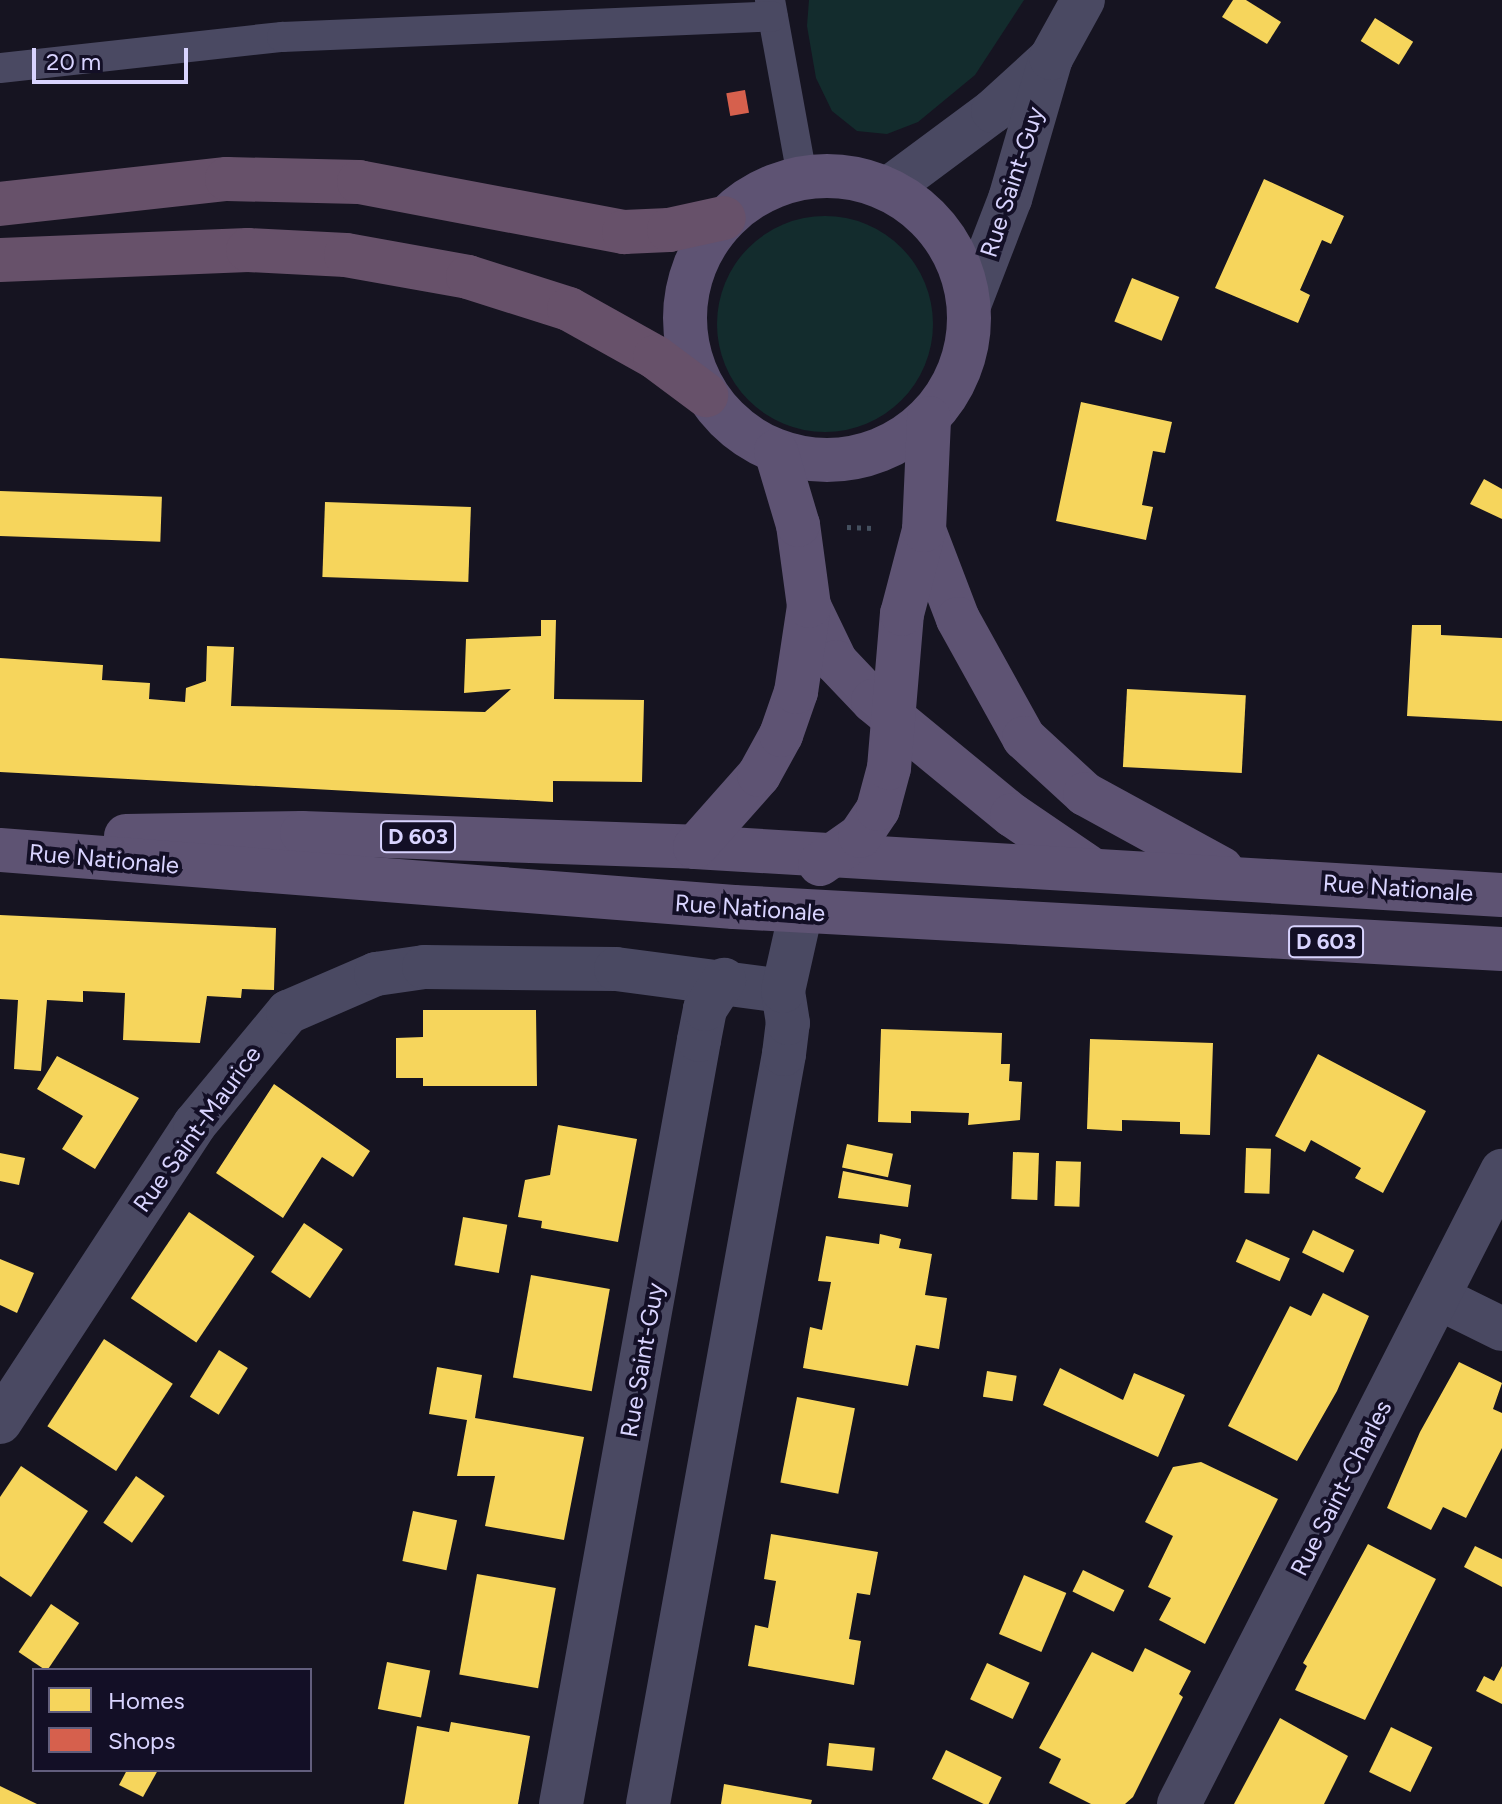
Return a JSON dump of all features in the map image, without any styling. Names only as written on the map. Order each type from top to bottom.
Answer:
[{"type":"highway","points":[[0,204],[242,180],[359,182],[624,232],[669,230],[724,218]]},
{"type":"highway","points":[[0,260],[248,250],[346,255],[468,277],[569,309],[643,350],[706,395]]},
{"type":"main road","points":[[802,176],[846,176],[888,189],[920,209],[944,236],[961,269],[969,305],[967,346],[953,385],[929,418],[896,442],[857,457],[816,460],[776,451],[749,437],[706,395],[690,360],[684,322],[697,260],[724,218],[760,191],[802,176]]},
{"type":"main road","points":[[734,907],[835,855],[860,836],[878,809],[893,719],[902,614],[924,530],[929,418]]},
{"type":"main road","points":[[695,847],[739,803],[781,735],[796,692],[809,606],[798,525],[776,451]]},
{"type":"main road","points":[[924,530],[958,619],[1024,738],[1085,794],[1238,878]]},
{"type":"main road","points":[[809,606],[836,662],[893,719],[1032,830],[1090,869],[1215,937]]},
{"type":"main road","name":"Rue Nationale","points":[[0,838],[302,833],[695,847],[1502,895]]},
{"type":"main road","name":"Rue Nationale","points":[[0,850],[734,907],[1215,937],[1502,949]]},
{"type":"street","name":"Rue Saint-Guy","points":[[969,305],[1010,199],[1051,58],[1083,0]]},
{"type":"street","name":"Rue Saint-Guy","points":[[888,189],[993,111],[1051,58]]},
{"type":"street","points":[[648,1804],[784,1054],[788,1023],[783,991],[801,911]]},
{"type":"street","name":"Rue Saint-Maurice","points":[[0,1422],[195,1124],[288,1012],[376,974],[424,967],[616,969],[724,980]]},
{"type":"street","name":"Rue Saint-Guy","points":[[561,1804],[705,1009],[724,980]]},
{"type":"street","points":[[724,980],[783,991]]},
{"type":"street","name":"Rue Saint-Charles","points":[[1179,1804],[1502,1171]]},
{"type":"street","points":[[1439,1298],[1502,1329]]},
{"type":"lane","points":[[0,68],[282,37],[771,8],[802,176]]},
{"type":"path","points":[[840,527],[878,528]]},
{"type":"green space","points":[[809,0],[1024,0],[975,75],[918,122],[887,134],[857,131],[832,111],[816,78],[807,26]]},
{"type":"green space","points":[[825,216],[866,224],[885,234],[901,248],[915,264],[925,283],[933,324],[925,365],[915,384],[901,400],[885,414],[866,424],[825,432],[784,424],[765,414],[749,400],[735,384],[725,365],[717,324],[725,283],[735,264],[749,248],[765,234],[784,224]]},
{"type":"building: Homes","points":[[1233,0],[1246,0],[1281,22],[1267,44],[1222,17]]},
{"type":"building: Homes","points":[[1375,18],[1413,42],[1399,65],[1361,41]]},
{"type":"building: Homes","points":[[1264,179],[1344,216],[1331,244],[1322,240],[1300,290],[1310,295],[1298,323],[1215,288]]},
{"type":"building: Homes","points":[[1132,278],[1179,297],[1162,341],[1114,322]]},
{"type":"building: Homes","points":[[1081,402],[1172,422],[1165,453],[1153,451],[1142,505],[1153,507],[1146,540],[1056,521]]},
{"type":"building: Homes","points":[[1484,479],[1502,489],[1502,519],[1470,504]]},
{"type":"building: Homes","points":[[0,491],[162,497],[160,542],[0,536]]},
{"type":"building: Homes","points":[[325,502],[471,507],[468,582],[322,577]]},
{"type":"building: Homes","points":[[541,620],[556,620],[554,699],[644,700],[642,782],[553,781],[553,802],[0,772],[0,658],[103,665],[102,680],[150,683],[149,699],[185,702],[186,688],[206,681],[207,646],[234,647],[231,706],[485,712],[511,689],[464,693],[466,639],[541,636]]},
{"type":"building: Homes","points":[[1412,625],[1441,625],[1441,635],[1502,638],[1502,721],[1407,716]]},
{"type":"building: Homes","points":[[1127,689],[1246,695],[1242,773],[1123,767]]},
{"type":"building: Homes","points":[[0,915],[276,928],[274,990],[242,989],[241,998],[207,996],[200,1043],[123,1040],[125,993],[83,991],[83,1002],[47,1000],[41,1071],[14,1069],[18,1000],[0,999]]},
{"type":"building: Homes","points":[[423,1010],[536,1010],[537,1086],[423,1086],[423,1078],[396,1078],[396,1038],[423,1037]]},
{"type":"building: Homes","points":[[881,1029],[1002,1033],[1001,1064],[1010,1064],[1009,1081],[1022,1082],[1020,1120],[968,1125],[969,1113],[911,1111],[911,1123],[878,1122]]},
{"type":"building: Homes","points":[[1090,1039],[1213,1043],[1210,1135],[1180,1134],[1180,1122],[1122,1120],[1122,1131],[1087,1129]]},
{"type":"building: Homes","points":[[1318,1054],[1426,1111],[1383,1193],[1355,1178],[1361,1168],[1311,1140],[1305,1152],[1275,1136]]},
{"type":"building: Homes","points":[[57,1056],[139,1098],[95,1169],[62,1149],[83,1116],[37,1089]]},
{"type":"building: Homes","points":[[274,1084],[370,1151],[353,1177],[322,1157],[283,1218],[216,1173]]},
{"type":"building: Homes","points":[[558,1125],[637,1139],[618,1242],[541,1228],[542,1221],[518,1217],[525,1180],[550,1175]]},
{"type":"building: Homes","points":[[847,1144],[893,1154],[888,1177],[842,1167]]},
{"type":"building: Homes","points":[[1246,1148],[1271,1149],[1269,1194],[1244,1193]]},
{"type":"building: Homes","points":[[1013,1152],[1039,1153],[1037,1200],[1011,1199]]},
{"type":"building: Homes","points":[[0,1153],[25,1158],[19,1185],[0,1181]]},
{"type":"building: Homes","points":[[1056,1161],[1081,1162],[1079,1207],[1054,1206]]},
{"type":"building: Homes","points":[[843,1171],[911,1185],[908,1207],[838,1198]]},
{"type":"building: Homes","points":[[189,1212],[254,1256],[196,1342],[131,1298]]},
{"type":"building: Homes","points":[[463,1217],[507,1225],[499,1273],[454,1265]]},
{"type":"building: Homes","points":[[304,1223],[343,1249],[310,1298],[271,1272]]},
{"type":"building: Homes","points":[[1313,1230],[1354,1250],[1343,1273],[1302,1252]]},
{"type":"building: Homes","points":[[880,1234],[901,1239],[899,1248],[932,1254],[925,1295],[947,1298],[939,1349],[916,1345],[908,1386],[803,1368],[810,1327],[822,1330],[831,1282],[818,1281],[826,1236],[879,1244]]},
{"type":"building: Homes","points":[[1246,1239],[1290,1259],[1280,1281],[1236,1262]]},
{"type":"building: Homes","points":[[0,1259],[34,1273],[17,1313],[0,1305]]},
{"type":"building: Homes","points":[[531,1275],[610,1289],[592,1391],[513,1377]]},
{"type":"building: Homes","points":[[1323,1293],[1369,1316],[1337,1391],[1297,1461],[1228,1426],[1290,1306],[1311,1316]]},
{"type":"building: Homes","points":[[104,1339],[173,1384],[116,1471],[47,1426]]},
{"type":"building: Homes","points":[[219,1350],[248,1368],[219,1415],[190,1397]]},
{"type":"building: Homes","points":[[1459,1362],[1502,1383],[1493,1409],[1502,1413],[1502,1448],[1466,1518],[1443,1507],[1431,1530],[1387,1508],[1420,1432]]},
{"type":"building: Homes","points":[[437,1367],[482,1375],[475,1418],[584,1437],[564,1540],[485,1526],[495,1476],[457,1476],[467,1420],[429,1414]]},
{"type":"building: Homes","points":[[1060,1368],[1123,1400],[1134,1373],[1185,1395],[1158,1457],[1043,1405]]},
{"type":"building: Homes","points":[[987,1371],[1017,1376],[1013,1401],[983,1397]]},
{"type":"building: Homes","points":[[797,1397],[855,1408],[838,1494],[780,1482]]},
{"type":"building: Homes","points":[[1201,1462],[1278,1499],[1205,1644],[1159,1620],[1171,1598],[1148,1587],[1173,1536],[1145,1522],[1173,1467]]},
{"type":"building: Homes","points":[[21,1466],[88,1511],[31,1597],[0,1576],[0,1497]]},
{"type":"building: Homes","points":[[136,1476],[165,1496],[132,1543],[103,1523]]},
{"type":"building: Homes","points":[[413,1511],[457,1520],[446,1570],[402,1561]]},
{"type":"building: Homes","points":[[771,1534],[878,1552],[870,1595],[857,1593],[849,1639],[861,1641],[854,1685],[748,1666],[755,1625],[768,1628],[776,1581],[764,1579]]},
{"type":"building: Homes","points":[[1368,1544],[1436,1579],[1365,1720],[1295,1690],[1307,1666],[1303,1663]]},
{"type":"building: Homes","points":[[1475,1546],[1502,1559],[1502,1587],[1464,1567]]},
{"type":"building: Homes","points":[[1083,1570],[1124,1590],[1114,1612],[1072,1592]]},
{"type":"building: Homes","points":[[477,1574],[556,1588],[538,1688],[459,1674]]},
{"type":"building: Homes","points":[[1024,1575],[1066,1593],[1041,1652],[999,1634]]},
{"type":"building: Homes","points":[[51,1604],[79,1623],[49,1668],[42,1668],[19,1652]]},
{"type":"building: Homes","points":[[1145,1648],[1191,1671],[1179,1694],[1183,1697],[1133,1797],[1125,1804],[1091,1804],[1049,1783],[1061,1759],[1039,1748],[1092,1652],[1133,1672]]},
{"type":"building: Homes","points":[[387,1662],[430,1670],[421,1718],[378,1709]]},
{"type":"building: Homes","points":[[987,1663],[1030,1683],[1013,1719],[970,1699]]},
{"type":"building: Homes","points":[[1502,1666],[1502,1704],[1476,1691],[1484,1676],[1494,1681]]},
{"type":"building: Homes","points":[[1280,1718],[1348,1756],[1324,1804],[1234,1804]]},
{"type":"building: Homes","points":[[451,1722],[530,1736],[518,1804],[404,1804],[417,1726],[449,1732]]},
{"type":"building: Homes","points":[[1391,1727],[1432,1747],[1410,1792],[1369,1772]]},
{"type":"building: Homes","points":[[829,1743],[875,1748],[872,1771],[827,1766]]},
{"type":"building: Homes","points":[[946,1750],[1002,1777],[989,1804],[932,1779]]},
{"type":"building: Homes","points":[[126,1772],[157,1772],[143,1797],[119,1785]]},
{"type":"building: Homes","points":[[724,1784],[812,1800],[811,1804],[721,1804]]},
{"type":"building: Homes","points":[[0,1786],[37,1804],[0,1804]]},
{"type":"building: Shops","points":[[745,90],[749,113],[730,116],[726,93]]}]
